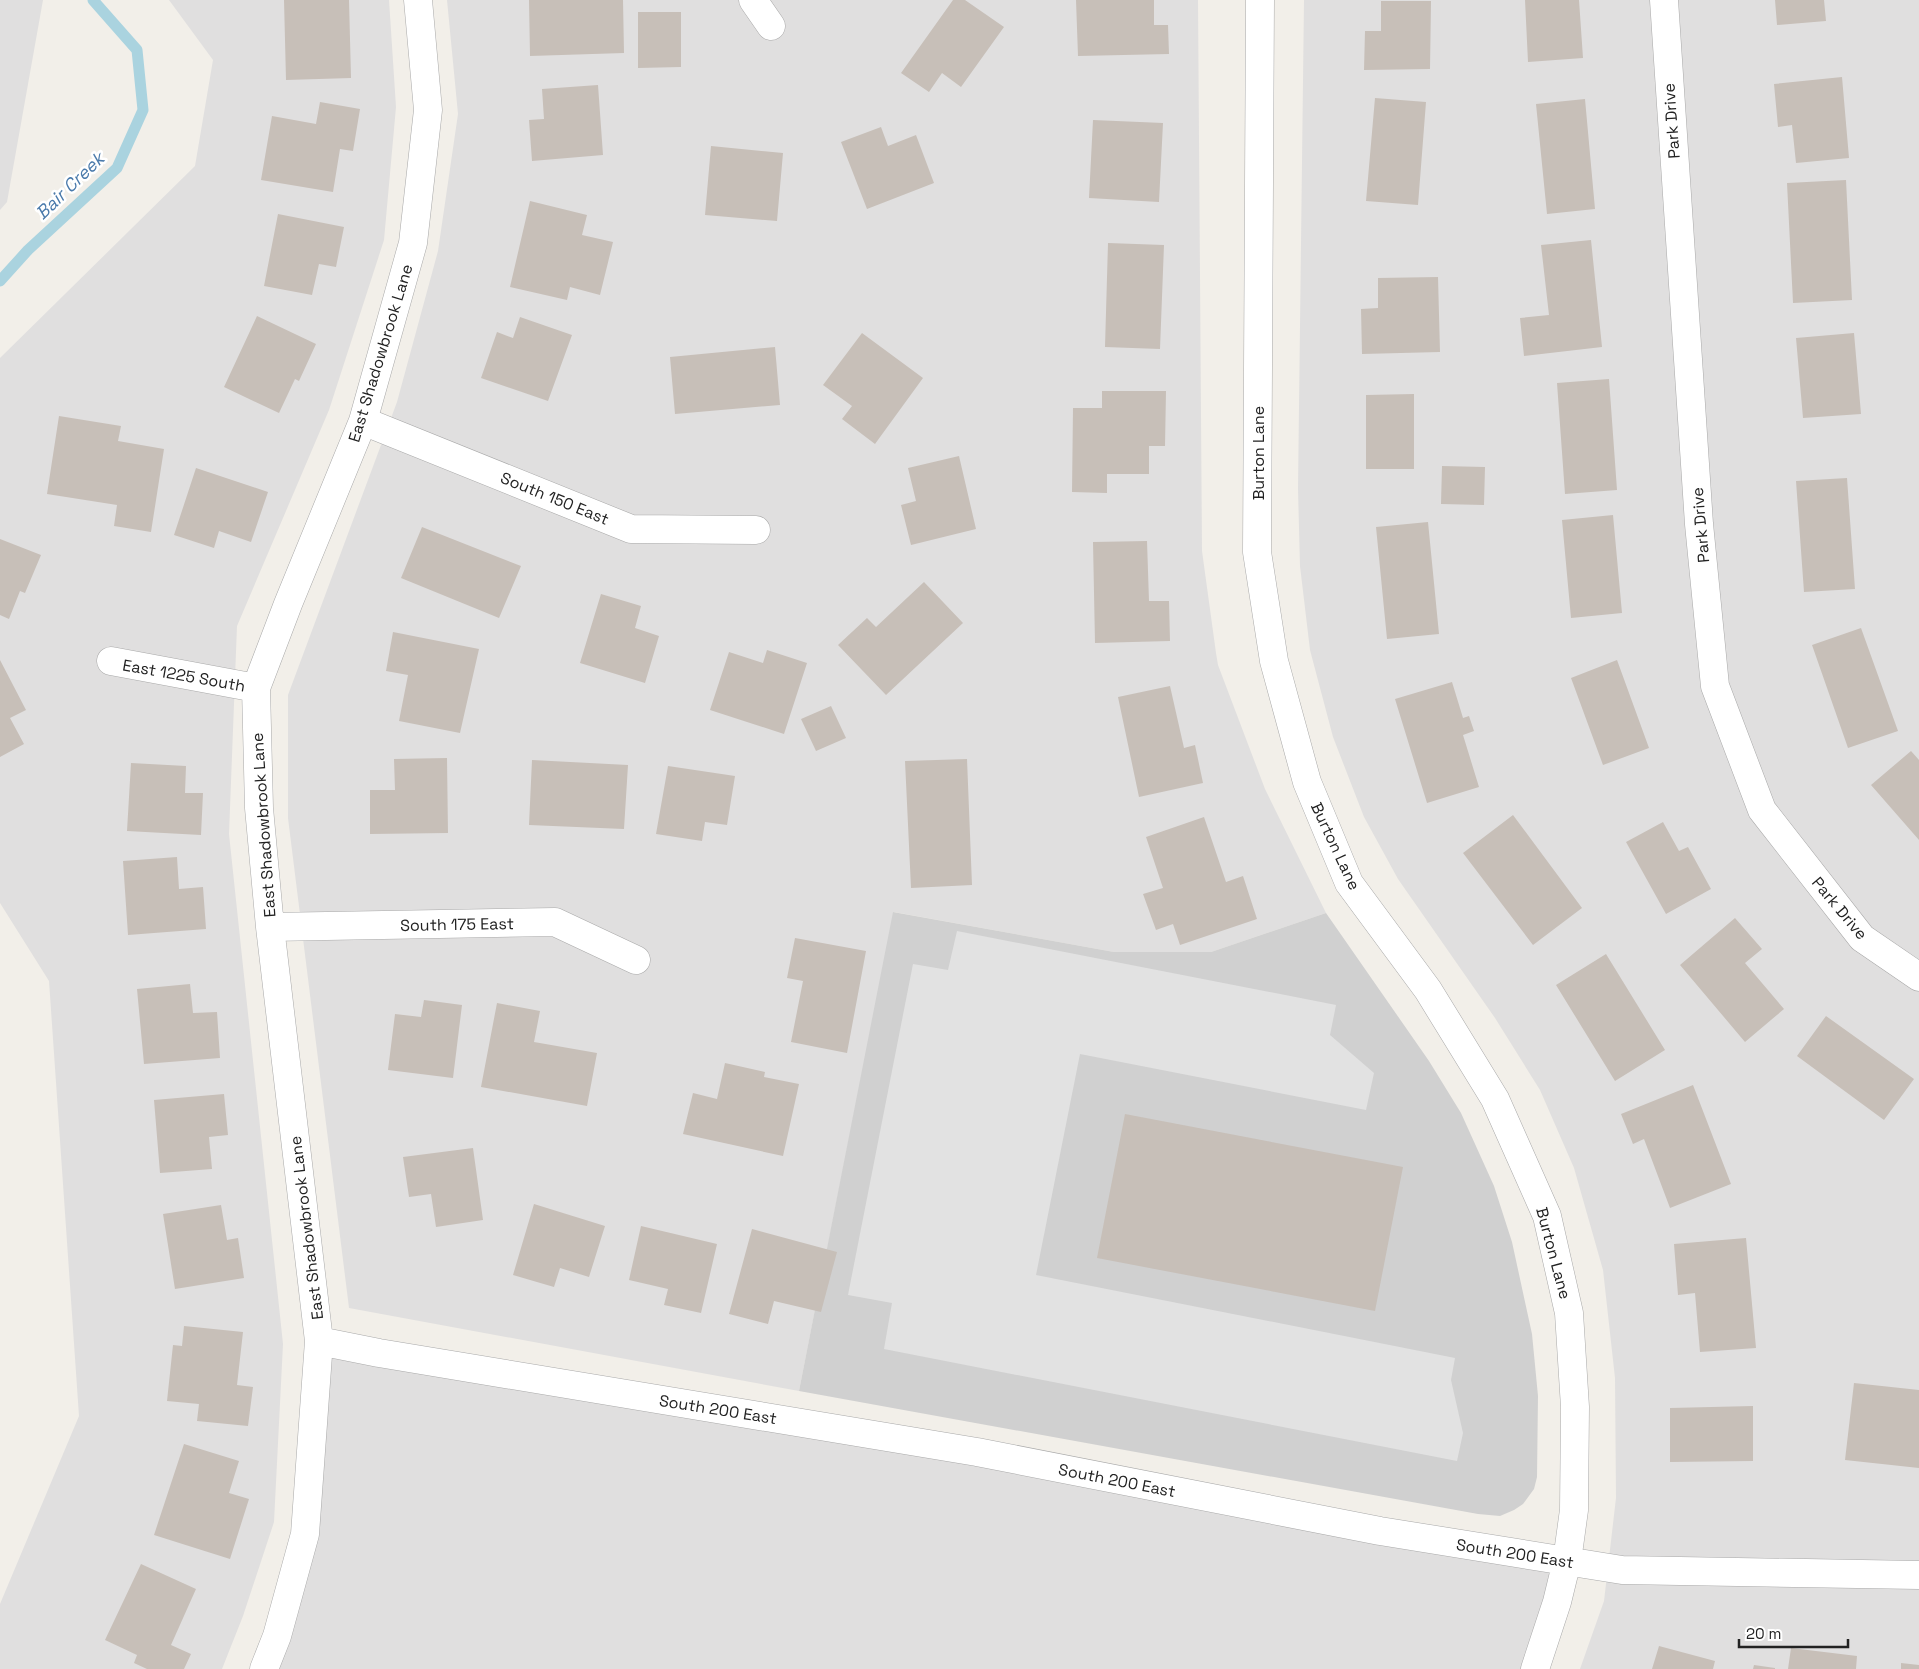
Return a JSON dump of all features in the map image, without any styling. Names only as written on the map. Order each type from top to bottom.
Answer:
[{"type":"street","name":"East Shadowbrook Lane","points":[[264,1669],[277,1636],[305,1534],[319,1341],[270,928],[259,808],[256,688],[288,604],[363,421],[412,243],[428,110],[418,0]]},
{"type":"street","points":[[753,0],[770,26]]},
{"type":"street","name":"Burton Lane","points":[[1260,0],[1257,552],[1274,661],[1307,782],[1349,883],[1428,990],[1496,1098],[1547,1216],[1569,1313],[1575,1407],[1574,1510],[1567,1561],[1535,1669]]},
{"type":"street","name":"Park Drive","points":[[1664,0],[1699,524],[1715,686],[1762,810],[1862,938],[1919,977]]},
{"type":"street","name":"South 150 East","points":[[363,421],[631,529],[756,530]]},
{"type":"street","name":"East 1225 South","points":[[111,661],[256,688]]},
{"type":"street","name":"South 175 East","points":[[270,928],[555,922],[636,960]]},
{"type":"street","name":"South 200 East","points":[[319,1341],[379,1353],[977,1452],[1380,1531],[1622,1570],[1919,1575]]},
{"type":"shaded area","points":[[0,0],[43,0],[7,202],[0,210]]},
{"type":"shaded area","points":[[169,0],[389,0],[396,107],[384,240],[329,410],[237,626],[229,834],[283,1344],[274,1522],[243,1616],[222,1669],[0,1669],[0,1604],[79,1416],[49,981],[0,903],[0,358],[195,166],[213,60]]},
{"type":"shaded area","points":[[447,0],[1198,0],[1202,551],[1216,653],[1218,665],[1265,789],[1326,913],[1211,952],[1114,952],[894,912],[799,1391],[349,1308],[288,818],[288,695],[397,402],[438,251],[458,114]]},
{"type":"shaded area","points":[[1304,0],[1919,0],[1919,1669],[1580,1669],[1604,1601],[1616,1498],[1615,1378],[1603,1270],[1574,1168],[1540,1090],[1495,1018],[1398,879],[1364,817],[1333,737],[1310,650],[1300,566],[1298,489]]},
{"type":"shaded area","points":[[893,912],[1114,952],[1211,952],[1326,913],[1429,1061],[1461,1113],[1494,1186],[1512,1242],[1532,1334],[1538,1396],[1537,1477],[1534,1489],[1523,1504],[1500,1516],[1478,1514],[799,1391]]},
{"type":"shaded area","points":[[957,931],[1336,1005],[1330,1035],[1374,1073],[1366,1110],[1080,1054],[1036,1275],[1455,1358],[1451,1380],[1463,1433],[1457,1461],[884,1349],[892,1303],[848,1295],[913,964],[948,970]]},
{"type":"shaded area","points":[[319,1341],[1567,1561],[1535,1669],[264,1669],[277,1636]]},
{"type":"building","points":[[284,0],[349,0],[351,78],[286,80]]},
{"type":"building","points":[[529,0],[623,0],[624,53],[530,56]]},
{"type":"building","points":[[953,0],[965,0],[1004,27],[961,87],[942,73],[929,92],[901,73]]},
{"type":"building","points":[[1076,0],[1154,0],[1154,25],[1168,25],[1169,54],[1078,56]]},
{"type":"building","points":[[1525,0],[1579,0],[1583,58],[1528,62]]},
{"type":"building","points":[[1775,0],[1824,0],[1826,21],[1777,25]]},
{"type":"building","points":[[1381,1],[1431,1],[1430,69],[1364,70],[1365,31],[1381,31]]},
{"type":"building","points":[[638,12],[681,12],[681,67],[638,68]]},
{"type":"building","points":[[1842,77],[1849,158],[1796,163],[1792,125],[1778,127],[1774,84]]},
{"type":"building","points":[[598,85],[603,155],[532,161],[529,120],[544,119],[542,89]]},
{"type":"building","points":[[1375,98],[1426,102],[1418,205],[1366,201]]},
{"type":"building","points":[[1585,99],[1595,209],[1547,214],[1536,104]]},
{"type":"building","points":[[320,102],[360,109],[353,151],[340,149],[333,192],[261,180],[272,116],[316,124]]},
{"type":"building","points":[[1093,120],[1163,123],[1159,202],[1089,198]]},
{"type":"building","points":[[881,127],[888,146],[916,135],[934,183],[867,209],[841,142]]},
{"type":"building","points":[[711,146],[783,153],[777,221],[705,215]]},
{"type":"building","points":[[1846,180],[1852,300],[1793,303],[1787,183]]},
{"type":"building","points":[[530,201],[587,215],[582,235],[613,242],[600,295],[570,287],[567,300],[510,287]]},
{"type":"building","points":[[278,214],[344,227],[336,267],[319,264],[312,295],[264,286]]},
{"type":"building","points":[[1591,240],[1602,347],[1524,356],[1520,318],[1549,315],[1541,245]]},
{"type":"building","points":[[1108,243],[1164,245],[1160,349],[1105,347]]},
{"type":"building","points":[[1438,277],[1440,352],[1362,354],[1361,309],[1378,308],[1378,278]]},
{"type":"building","points":[[257,316],[316,344],[299,381],[295,379],[279,413],[224,387]]},
{"type":"building","points":[[520,317],[572,335],[548,401],[481,378],[497,332],[513,338]]},
{"type":"building","points":[[862,333],[923,378],[875,444],[842,419],[852,406],[823,385]]},
{"type":"building","points":[[1854,333],[1861,414],[1803,418],[1796,338]]},
{"type":"building","points":[[775,347],[780,405],[675,414],[670,357]]},
{"type":"building","points":[[1609,379],[1617,490],[1565,494],[1557,383]]},
{"type":"building","points":[[1102,391],[1166,391],[1165,446],[1149,446],[1149,474],[1107,474],[1107,493],[1072,492],[1073,408],[1102,408]]},
{"type":"building","points":[[1414,394],[1414,469],[1366,469],[1366,395]]},
{"type":"building","points":[[59,416],[121,426],[118,441],[164,449],[151,532],[114,526],[117,505],[47,494]]},
{"type":"building","points":[[959,456],[976,529],[911,545],[901,505],[916,501],[908,468]]},
{"type":"building","points":[[1442,466],[1485,467],[1484,505],[1441,504]]},
{"type":"building","points":[[196,468],[268,492],[251,542],[219,531],[214,548],[174,535]]},
{"type":"building","points":[[1847,478],[1855,589],[1804,592],[1796,481]]},
{"type":"building","points":[[1613,515],[1622,613],[1571,618],[1562,520]]},
{"type":"building","points":[[1428,522],[1439,634],[1387,639],[1376,527]]},
{"type":"building","points":[[422,527],[521,566],[499,618],[401,578]]},
{"type":"building","points":[[0,539],[41,555],[25,593],[20,591],[9,619],[0,615]]},
{"type":"building","points":[[1147,541],[1149,601],[1169,601],[1170,641],[1095,643],[1093,542]]},
{"type":"building","points":[[924,582],[963,623],[886,695],[838,645],[867,618],[876,627]]},
{"type":"building","points":[[601,594],[641,606],[635,628],[659,636],[645,683],[580,663]]},
{"type":"building","points":[[1861,628],[1898,731],[1848,748],[1812,645]]},
{"type":"building","points":[[393,632],[479,649],[460,733],[399,721],[408,675],[386,671]]},
{"type":"building","points":[[767,650],[807,663],[784,734],[710,710],[729,652],[763,663]]},
{"type":"building","points":[[0,660],[26,710],[10,718],[24,744],[0,757]]},
{"type":"building","points":[[1617,660],[1649,748],[1603,765],[1571,678]]},
{"type":"building","points":[[1452,682],[1463,718],[1469,716],[1474,731],[1463,735],[1479,787],[1427,803],[1395,699]]},
{"type":"building","points":[[1170,686],[1184,748],[1195,745],[1203,783],[1139,797],[1118,697]]},
{"type":"building","points":[[831,706],[846,738],[816,751],[801,719]]},
{"type":"building","points":[[1911,751],[1919,760],[1919,840],[1871,785]]},
{"type":"building","points":[[447,758],[448,833],[370,834],[370,790],[395,790],[394,759]]},
{"type":"building","points":[[967,759],[972,885],[911,888],[905,761]]},
{"type":"building","points":[[532,760],[628,765],[624,829],[529,825]]},
{"type":"building","points":[[131,763],[186,766],[185,793],[203,793],[201,835],[127,831]]},
{"type":"building","points":[[668,766],[735,776],[727,825],[705,822],[702,841],[656,834]]},
{"type":"building","points":[[1513,815],[1582,908],[1533,945],[1463,853]]},
{"type":"building","points":[[1204,817],[1226,882],[1243,876],[1257,919],[1180,945],[1173,924],[1156,930],[1143,894],[1163,888],[1146,837]]},
{"type":"building","points":[[1663,822],[1679,851],[1688,847],[1711,889],[1666,914],[1626,842]]},
{"type":"building","points":[[177,857],[179,889],[203,887],[206,929],[128,935],[123,861]]},
{"type":"building","points":[[1735,918],[1762,949],[1745,963],[1784,1009],[1745,1042],[1680,965]]},
{"type":"building","points":[[795,938],[866,951],[847,1053],[791,1042],[803,981],[787,978]]},
{"type":"building","points":[[1606,954],[1665,1050],[1615,1081],[1556,985]]},
{"type":"building","points":[[190,984],[193,1013],[217,1012],[220,1058],[144,1064],[137,989]]},
{"type":"building","points":[[424,1000],[462,1005],[453,1078],[388,1070],[395,1014],[421,1017]]},
{"type":"building","points":[[497,1003],[540,1011],[534,1042],[597,1053],[587,1106],[481,1087]]},
{"type":"building","points":[[1826,1016],[1914,1079],[1884,1120],[1797,1056]]},
{"type":"building","points":[[725,1063],[765,1072],[764,1077],[799,1084],[783,1156],[683,1134],[693,1093],[717,1099]]},
{"type":"building","points":[[1693,1085],[1731,1184],[1670,1208],[1644,1139],[1633,1144],[1621,1114]]},
{"type":"building","points":[[224,1094],[228,1135],[209,1137],[212,1169],[160,1173],[154,1100]]},
{"type":"building","points":[[1125,1114],[1403,1167],[1375,1311],[1097,1258]]},
{"type":"building","points":[[473,1148],[483,1220],[436,1227],[431,1194],[409,1197],[403,1157]]},
{"type":"building","points":[[534,1204],[605,1226],[589,1277],[560,1268],[554,1287],[513,1275]]},
{"type":"building","points":[[221,1205],[227,1240],[238,1238],[244,1278],[175,1289],[163,1214]]},
{"type":"building","points":[[641,1226],[717,1244],[701,1313],[664,1305],[668,1289],[629,1280]]},
{"type":"building","points":[[752,1229],[837,1252],[821,1312],[774,1301],[768,1324],[729,1314]]},
{"type":"building","points":[[1746,1238],[1756,1348],[1700,1352],[1695,1293],[1678,1295],[1674,1244]]},
{"type":"building","points":[[184,1326],[243,1332],[237,1385],[253,1387],[248,1426],[197,1421],[199,1404],[167,1401],[173,1345],[182,1346]]},
{"type":"building","points":[[1854,1383],[1919,1390],[1919,1468],[1845,1460]]},
{"type":"building","points":[[1753,1406],[1753,1461],[1670,1462],[1670,1408]]},
{"type":"building","points":[[184,1444],[239,1461],[229,1493],[249,1499],[230,1559],[154,1535]]},
{"type":"building","points":[[141,1564],[196,1589],[171,1645],[191,1654],[184,1669],[147,1669],[134,1663],[137,1655],[105,1640]]},
{"type":"building","points":[[1659,1646],[1715,1661],[1713,1669],[1652,1669]]},
{"type":"building","points":[[1791,1648],[1857,1656],[1856,1669],[1788,1669]]},
{"type":"building","points":[[1901,1663],[1919,1665],[1919,1669],[1901,1669]]},
{"type":"building","points":[[1754,1665],[1775,1668],[1775,1669],[1753,1669]]},
{"type":"waterway","name":"Bair Creek","points":[[0,281],[28,250],[117,168],[143,110],[137,50],[93,0]]}]
